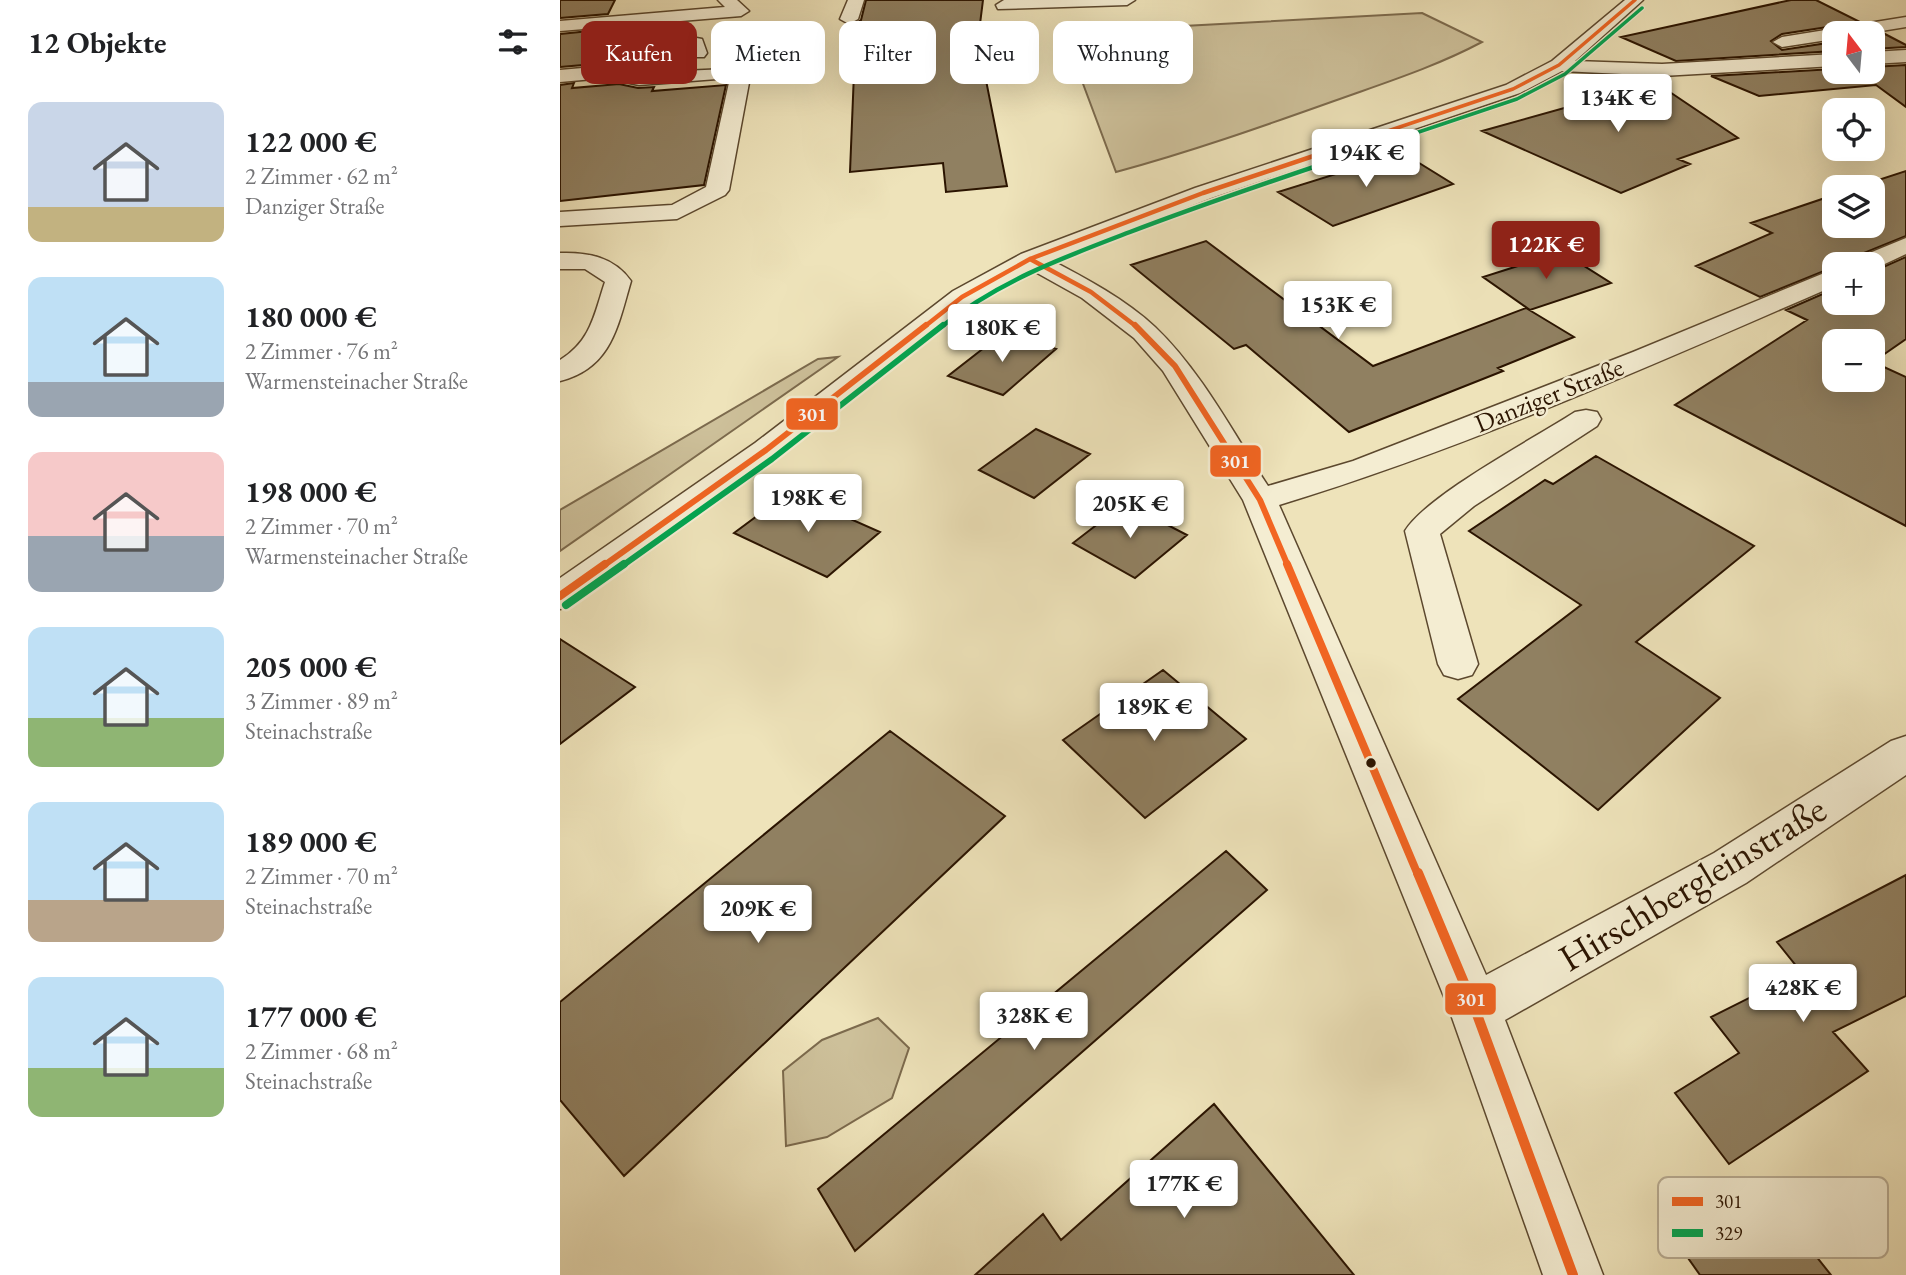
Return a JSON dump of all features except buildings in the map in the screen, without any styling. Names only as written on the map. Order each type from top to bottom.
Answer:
[{"type":"street","points":[[560,26],[739,17],[726,0]]},
{"type":"street","points":[[849,19],[856,0]]},
{"type":"street","points":[[1004,5],[1127,0]]},
{"type":"street","points":[[560,597],[766,450],[902,341],[962,297],[1030,259],[1203,193],[1472,105],[1522,85],[1559,65],[1635,0]]},
{"type":"street","points":[[1660,71],[1660,63],[1906,22]]},
{"type":"street","points":[[697,48],[698,53]]},
{"type":"street","points":[[1885,57],[1906,56]]},
{"type":"street","points":[[1559,65],[1610,71],[1660,71],[1822,61]]},
{"type":"street","points":[[560,76],[605,72],[639,79],[741,72],[717,190],[677,212],[560,219]]},
{"type":"street","points":[[1885,254],[1906,244]]},
{"type":"street","points":[[1030,259],[1091,292],[1144,332],[1175,366],[1259,500],[1475,1009],[1573,1275]]},
{"type":"street","points":[[560,261],[580,260],[605,266],[618,281],[599,341],[583,358],[560,372]]},
{"type":"street","name":"Danziger Straße","points":[[1259,500],[1365,468],[1643,358],[1822,282]]},
{"type":"street","points":[[1458,664],[1422,531],[1462,498],[1586,419]]},
{"type":"street","name":"Hirschbergleinstraße","points":[[1475,1009],[1730,868],[1906,753]]},
{"type":"shaded area","points":[[1422,13],[1482,42],[1428,67],[1372,88],[1225,139],[1116,172],[1083,84],[1193,84],[1193,25]]},
{"type":"shaded area","points":[[838,357],[560,551],[560,510],[818,359]]},
{"type":"shaded area","points":[[878,1018],[909,1048],[892,1098],[827,1137],[786,1146],[783,1071],[822,1040]]},
{"type":"transit line","name":"301","points":[[560,596],[766,450],[962,297],[1030,259],[1203,193],[1513,89],[1559,65],[1635,0]]},
{"type":"transit line","name":"329","points":[[566,605],[772,459],[968,306],[1034,269],[1207,203],[1517,99],[1565,74],[1642,8]]},
{"type":"transit line","name":"301","points":[[1030,259],[1091,292],[1144,332],[1175,366],[1260,500],[1475,1009],[1573,1275]]}]
